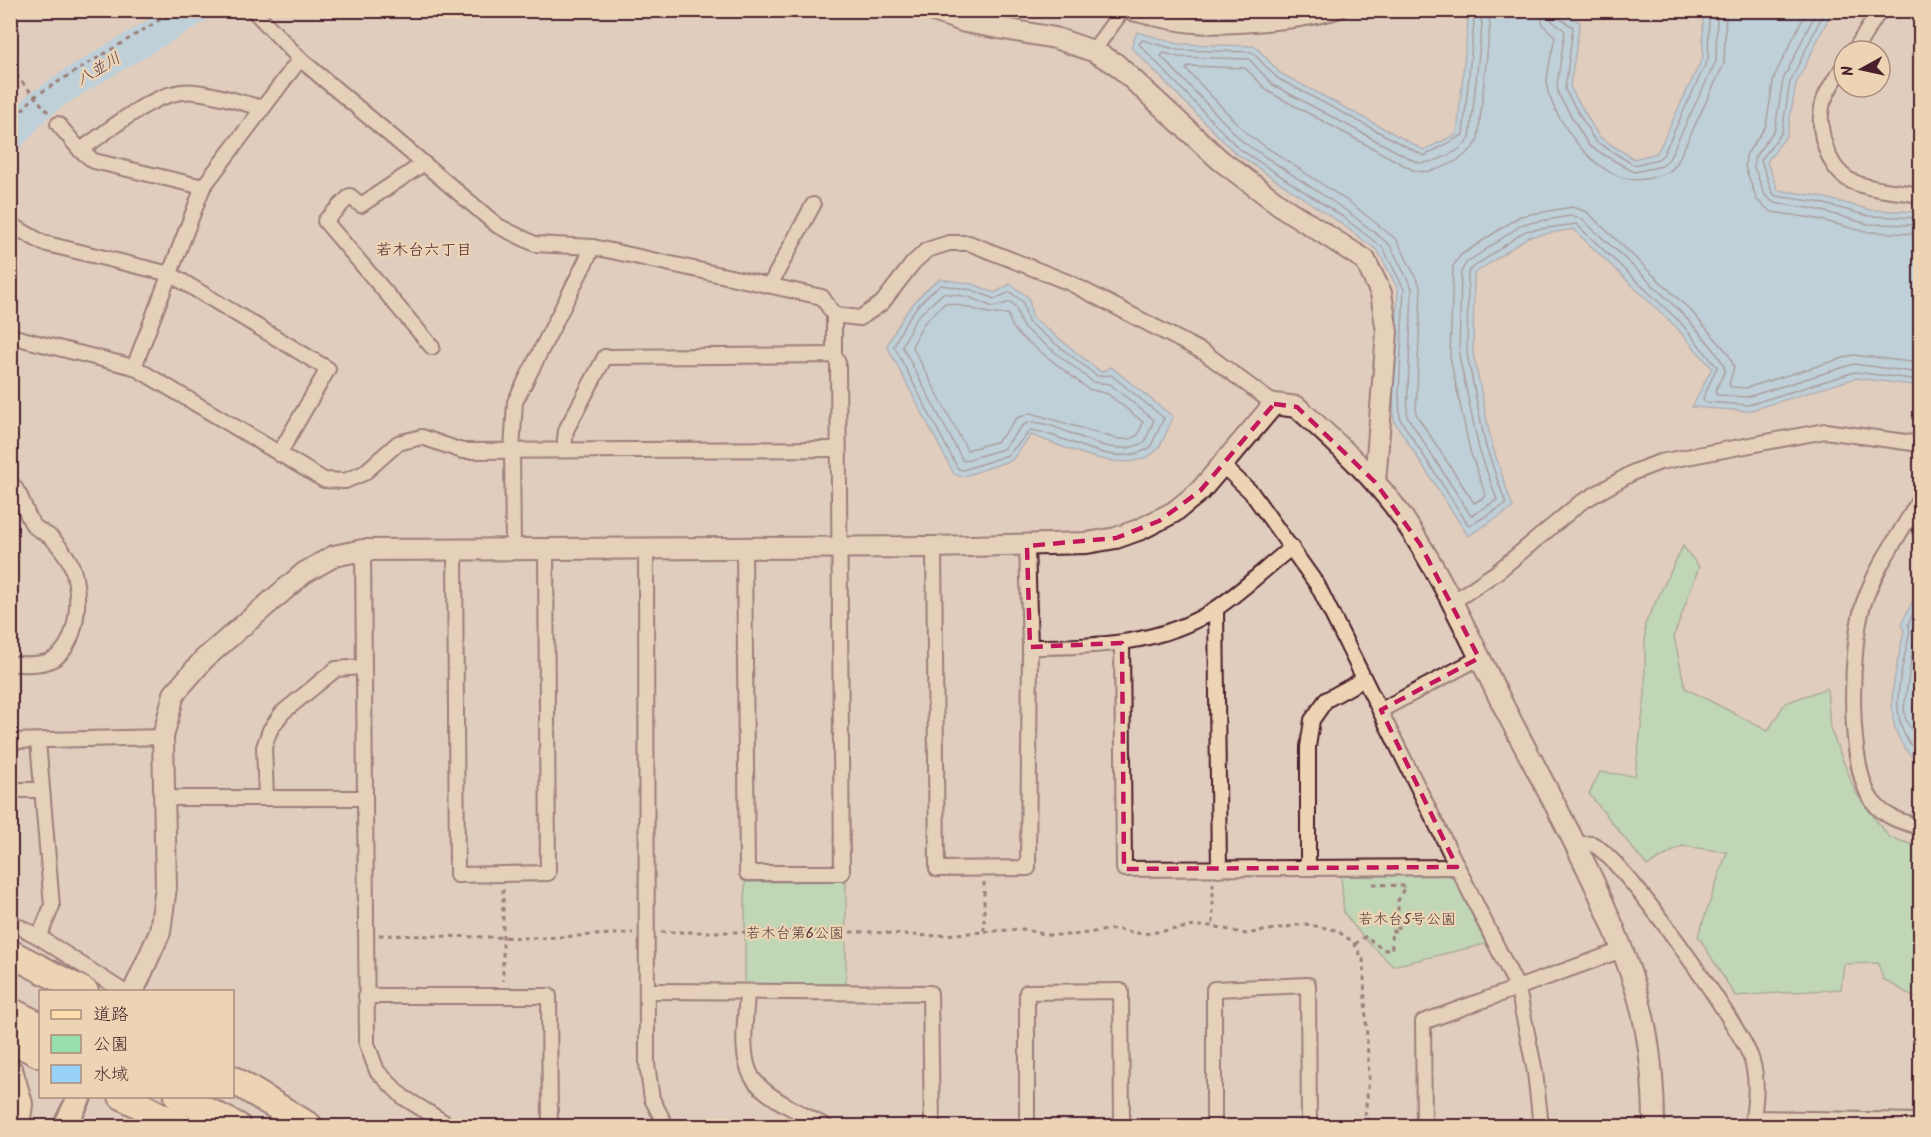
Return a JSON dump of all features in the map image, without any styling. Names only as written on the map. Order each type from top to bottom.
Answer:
[{"type":"highway","points":[[10,952],[81,990]]},
{"type":"highway","points":[[10,1011],[39,1026]]},
{"type":"highway","points":[[10,1039],[39,1054]]},
{"type":"highway","points":[[10,1072],[19,1104],[16,1126]]},
{"type":"highway","points":[[234,1079],[309,1126]]},
{"type":"highway","points":[[126,1098],[180,1126]]},
{"type":"highway","points":[[182,1098],[237,1126]]},
{"type":"main road","points":[[65,1126],[79,1098]]},
{"type":"street","points":[[253,10],[300,59],[498,226],[513,235],[535,244],[593,247],[822,297],[834,315],[834,355],[838,363],[842,873],[747,873],[744,547]]},
{"type":"street","points":[[931,10],[965,22],[1055,38],[1093,51],[1116,64],[1220,160],[1284,208],[1365,260],[1381,293],[1387,332],[1375,482]]},
{"type":"street","points":[[1093,51],[1122,11],[1186,24],[1254,23],[1323,16],[1340,10]]},
{"type":"street","points":[[1862,39],[1880,10]]},
{"type":"street","points":[[134,367],[203,187],[300,59]]},
{"type":"street","points":[[1832,84],[1822,107],[1822,127],[1827,151],[1837,170],[1854,183],[1920,195]]},
{"type":"street","points":[[80,150],[159,98],[174,93],[194,92],[263,108]]},
{"type":"street","points":[[58,124],[80,150],[94,161],[203,187]]},
{"type":"street","points":[[423,164],[361,205],[350,196],[325,221],[432,347]]},
{"type":"street","points":[[770,285],[813,205]]},
{"type":"street","points":[[10,224],[43,243],[170,274],[328,369],[279,454]]},
{"type":"street","points":[[834,315],[860,318],[882,303],[913,263],[927,250],[949,243],[969,243],[1070,283],[1195,348],[1274,404],[1297,407],[1375,482],[1420,544],[1574,845],[1622,950],[1639,1002],[1648,1050],[1654,1126]]},
{"type":"street","points":[[513,549],[512,450],[515,402],[593,247]]},
{"type":"street","points":[[10,336],[134,367],[324,480],[345,481],[364,473],[398,443],[422,437],[462,451],[838,449]]},
{"type":"street","points":[[564,450],[566,429],[604,357],[834,355]]},
{"type":"street","points":[[134,990],[160,932],[166,887],[163,737],[174,694],[204,659],[304,573],[334,556],[363,550],[934,547],[1087,543],[1116,538],[1141,529],[1174,512],[1223,466],[1274,404]]},
{"type":"street","points":[[1451,603],[1497,572],[1580,503],[1634,472],[1660,462],[1825,431],[1920,444]]},
{"type":"street","points":[[1223,466],[1251,492],[1318,586],[1518,989],[1535,1072],[1541,1126]]},
{"type":"street","points":[[10,482],[24,501],[34,526],[52,538],[67,556],[76,573],[78,598],[69,647],[54,659],[38,664],[10,664]]},
{"type":"street","points":[[1920,498],[1880,561],[1863,604],[1856,655],[1854,732],[1860,776],[1874,803],[1887,816],[1920,827]]},
{"type":"street","points":[[934,547],[937,869],[984,870],[1028,868],[1030,646],[1027,546]]},
{"type":"street","points":[[1030,646],[1089,647],[1122,643],[1168,631],[1216,608],[1292,547]]},
{"type":"street","points":[[646,548],[647,1064],[652,1099],[666,1126]]},
{"type":"street","points":[[455,549],[457,875],[548,873],[546,549]]},
{"type":"street","points":[[363,550],[363,798],[367,1044],[377,1071],[404,1097],[450,1126]]},
{"type":"street","points":[[1216,608],[1216,869]]},
{"type":"street","points":[[1122,643],[1124,869],[1457,867]]},
{"type":"street","points":[[1381,710],[1479,658]]},
{"type":"street","points":[[266,797],[264,747],[270,730],[282,713],[336,669],[362,667]]},
{"type":"street","points":[[1308,868],[1308,747],[1312,720],[1326,700],[1364,679]]},
{"type":"street","points":[[10,741],[163,737]]},
{"type":"street","points":[[38,741],[40,790],[52,906],[39,937]]},
{"type":"street","points":[[10,790],[40,790]]},
{"type":"street","points":[[165,798],[363,798]]},
{"type":"street","points":[[1574,845],[1593,844],[1618,865],[1664,922],[1734,1028],[1751,1057],[1756,1084],[1752,1122],[1920,1121]]},
{"type":"street","points":[[10,922],[39,937],[121,990]]},
{"type":"street","points":[[1424,1126],[1424,1022],[1622,950]]},
{"type":"street","points":[[1214,1126],[1214,989],[1308,985],[1309,1126]]},
{"type":"street","points":[[648,991],[930,993],[932,1126]]},
{"type":"street","points":[[1027,1126],[1027,993],[1121,991],[1122,1126]]},
{"type":"street","points":[[747,993],[746,1054],[752,1077],[773,1096],[825,1126]]},
{"type":"street","points":[[366,996],[549,996],[550,1126]]},
{"type":"path","points":[[10,124],[35,96],[176,10]]},
{"type":"path","points":[[10,68],[58,124]]},
{"type":"path","points":[[1213,926],[1216,869]]},
{"type":"path","points":[[984,870],[984,931]]},
{"type":"path","points":[[502,874],[503,995]]},
{"type":"path","points":[[1355,944],[1366,936],[1383,950],[1392,949],[1391,931],[1398,931],[1398,901],[1405,886],[1371,884]]},
{"type":"path","points":[[365,937],[387,934],[423,937],[503,935],[578,937],[648,931],[819,934],[870,932],[929,936],[1023,930],[1047,935],[1065,935],[1115,929],[1143,934],[1195,926],[1213,926],[1246,934],[1305,924],[1320,925],[1336,930],[1355,944],[1362,959],[1369,1078],[1364,1126]]},
{"type":"highlighted area","points":[[1274,404],[1297,407],[1375,482],[1420,544],[1479,658],[1381,710],[1457,867],[1124,869],[1122,643],[1030,647],[1027,546],[1116,538],[1159,521],[1200,491]]},
{"type":"green space","points":[[1683,546],[1699,567],[1674,636],[1685,688],[1768,731],[1785,703],[1827,688],[1830,728],[1856,793],[1889,837],[1920,847],[1920,1001],[1883,979],[1878,963],[1844,964],[1841,989],[1735,996],[1698,936],[1727,852],[1682,846],[1647,866],[1589,794],[1600,772],[1635,776],[1645,695],[1645,624]]},
{"type":"green space","name":"若木台5号公園","points":[[1448,875],[1455,879],[1486,944],[1393,966],[1363,937],[1344,913],[1341,876]]},
{"type":"green space","name":"若木台第6公園","points":[[846,881],[846,984],[745,985],[745,882]]},
{"type":"water","points":[[1464,11],[1557,11],[1580,22],[1570,87],[1599,137],[1634,159],[1657,153],[1703,57],[1703,11],[1832,11],[1796,84],[1787,135],[1767,162],[1778,190],[1818,196],[1871,210],[1920,212],[1920,386],[1856,378],[1748,411],[1692,407],[1712,368],[1675,326],[1573,229],[1528,237],[1474,274],[1473,353],[1492,445],[1513,508],[1468,536],[1394,421],[1393,393],[1398,289],[1378,251],[1339,222],[1234,152],[1131,47],[1137,32],[1179,44],[1255,46],[1280,73],[1424,150],[1457,134],[1468,22]]},
{"type":"water","points":[[940,279],[973,284],[995,293],[1010,284],[1029,298],[1032,317],[1101,372],[1111,367],[1173,417],[1156,451],[1139,460],[1109,461],[1076,452],[1031,435],[1012,460],[962,477],[954,474],[887,346],[909,309]]},
{"type":"water","points":[[1920,586],[1920,763],[1906,750],[1897,735],[1892,701],[1904,630],[1901,625]]},
{"type":"waterway","name":"八並川","points":[[10,137],[38,106],[73,82],[195,10]]},
{"type":"district","name":"若木台六丁目","points":[[424,249]]}]
